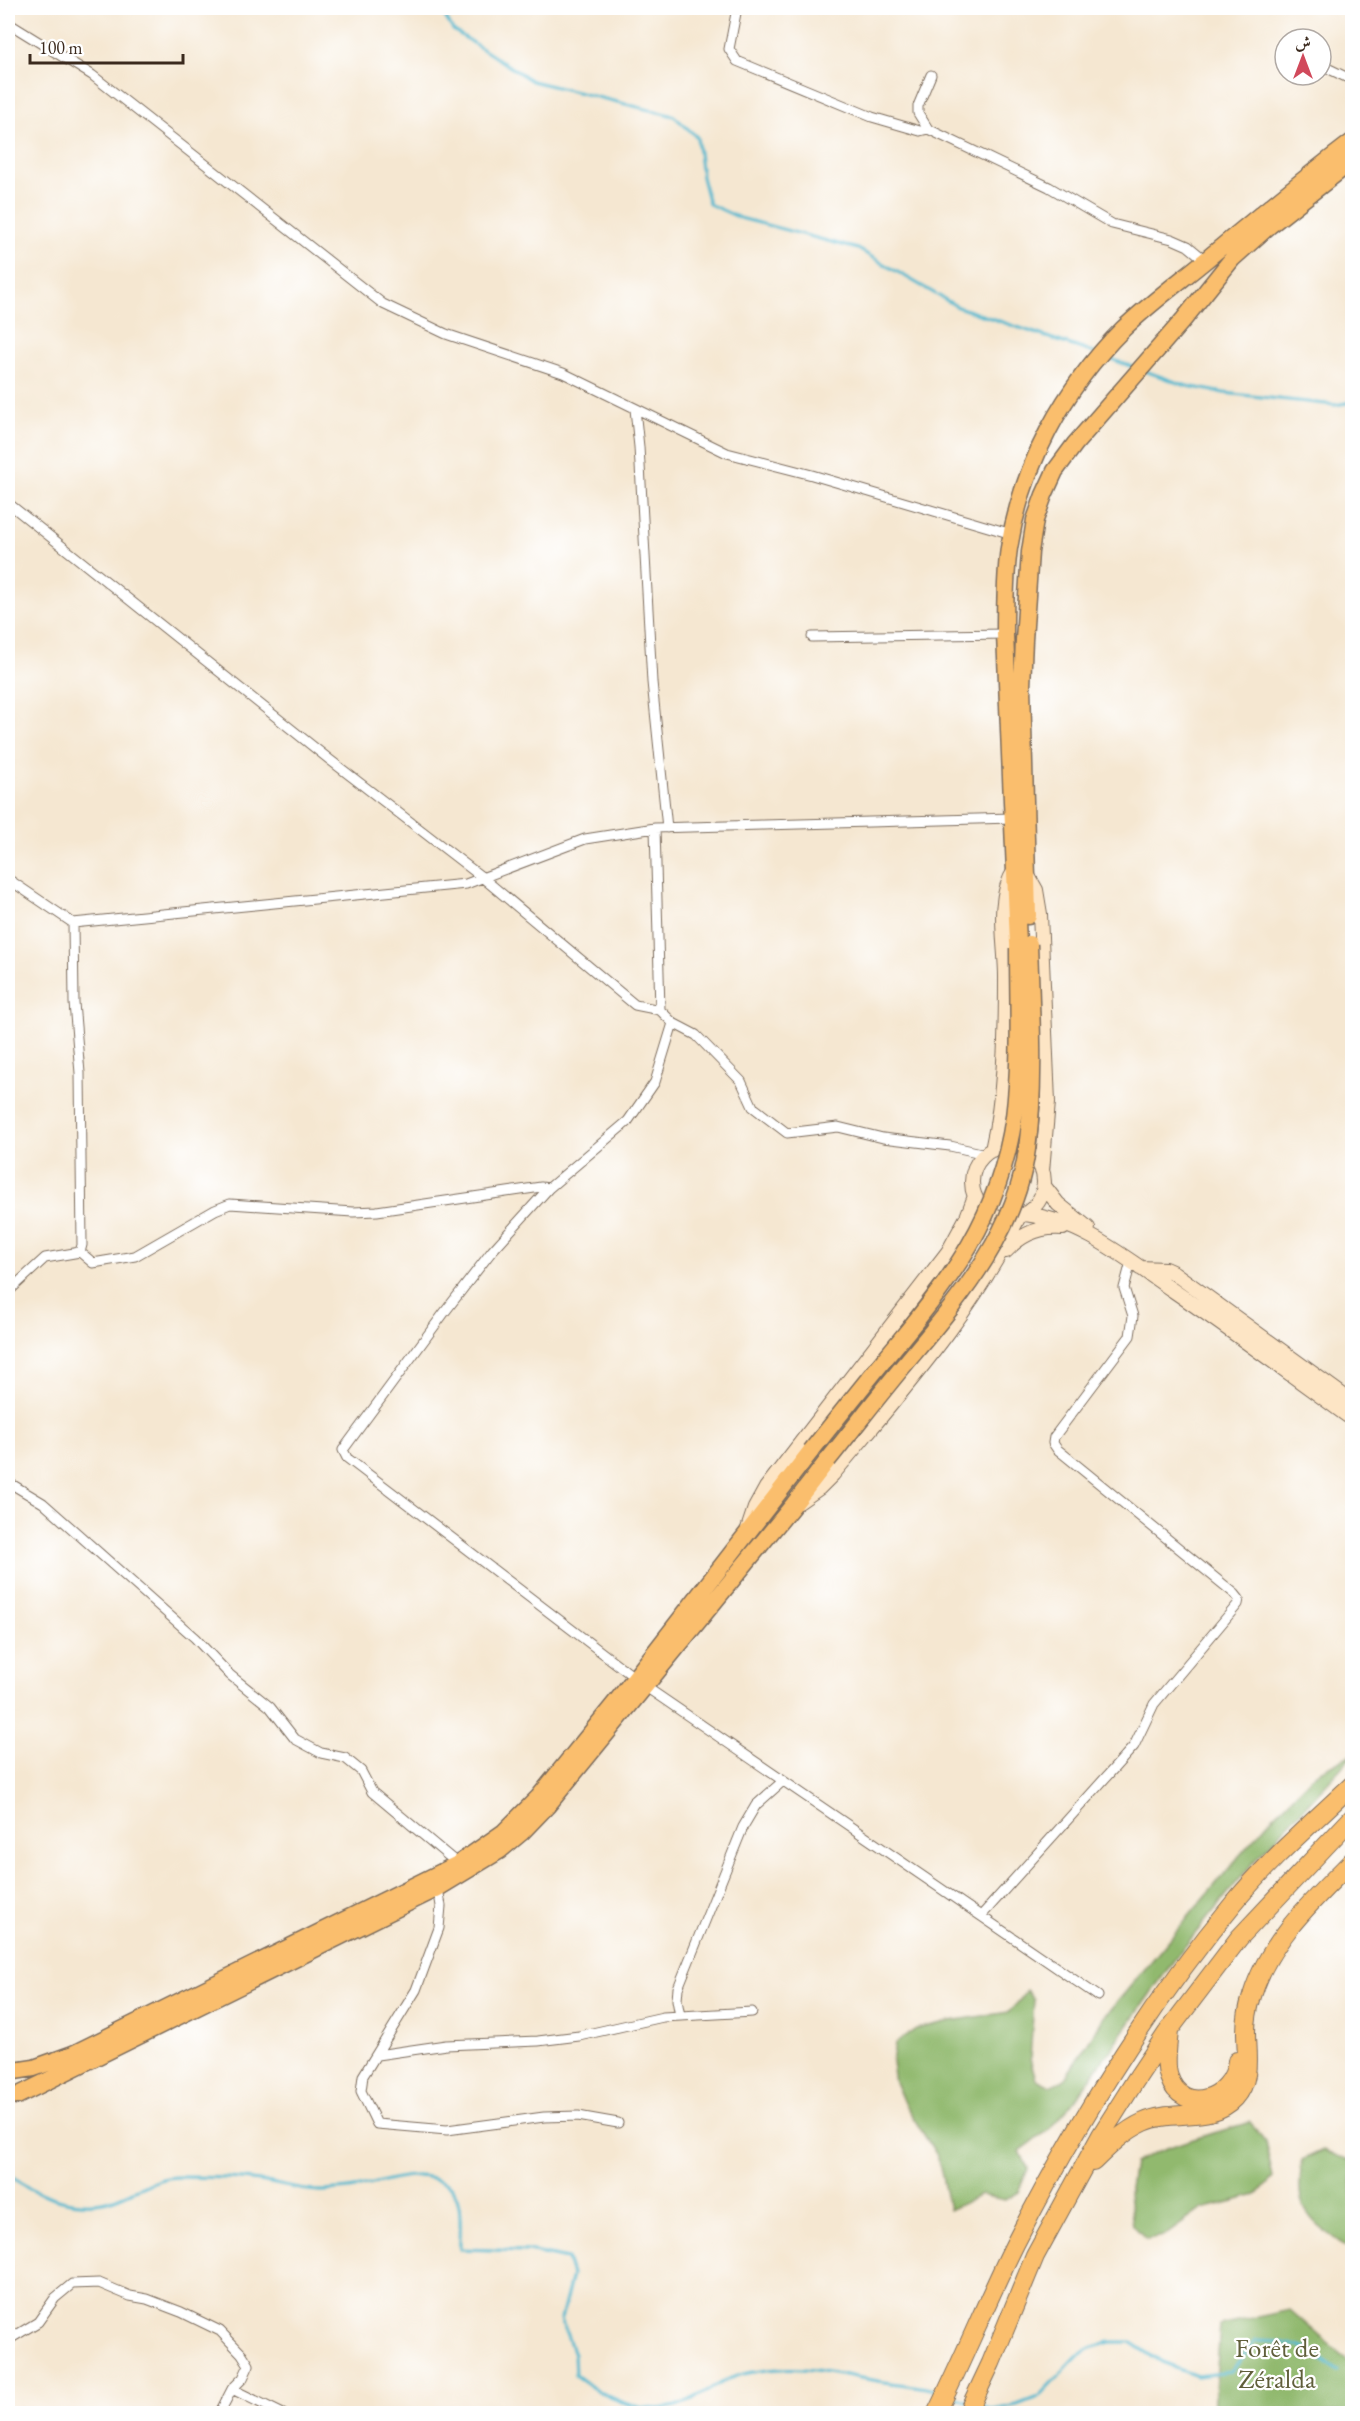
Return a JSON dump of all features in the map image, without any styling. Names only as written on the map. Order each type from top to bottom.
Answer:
[{"type":"highway","points":[[1022,873],[1012,818],[1005,634],[1006,571],[1019,503],[1034,459],[1060,410],[1083,375],[1124,328],[1288,191],[1353,142]]},
{"type":"highway","points":[[8,2072],[34,2068],[73,2054],[458,1864],[492,1842],[527,1810],[794,1504],[959,1299],[990,1250],[1013,1206],[1027,1150],[1030,1119],[1023,944],[1022,686],[1025,602],[1032,535],[1041,501],[1055,471],[1075,444],[1184,319],[1232,259],[1269,226],[1353,160]]},
{"type":"highway","points":[[12,2101],[438,1888],[483,1863],[528,1827],[561,1790],[748,1530],[943,1288],[972,1243],[992,1202],[1004,1168],[1014,1115],[1023,944]]},
{"type":"highway","points":[[1302,1832],[1353,1770]]},
{"type":"highway","points":[[936,2414],[1015,2246],[1111,2072],[1234,1902],[1302,1832],[1353,1785]]},
{"type":"highway","points":[[967,2414],[991,2363],[1035,2256],[1129,2090],[1169,2030],[1239,1938],[1353,1818]]},
{"type":"highway","points":[[1169,2030],[1167,2069],[1176,2089],[1189,2097],[1200,2099],[1211,2098],[1221,2093],[1230,2083],[1236,2071],[1237,2016],[1243,1983],[1263,1944],[1353,1848]]},
{"type":"highway","points":[[1081,2173],[1118,2139],[1145,2121],[1173,2115],[1216,2111],[1234,2098],[1246,2076],[1247,2019],[1251,1996],[1259,1976],[1293,1924],[1353,1861]]},
{"type":"highway","points":[[8,2072],[15,2080],[12,2101]]},
{"type":"main road","points":[[748,1530],[755,1508],[766,1488],[948,1252],[967,1217],[975,1196],[973,1173],[989,1152],[998,1119],[1006,977],[1004,897],[1008,882],[1022,873],[1036,890],[1040,914],[1048,1102],[1042,1171],[1044,1186],[1040,1199],[1022,1215],[997,1262],[976,1294],[833,1474],[819,1488],[794,1504]]},
{"type":"main road","points":[[989,1152],[1007,1147],[1022,1149],[1034,1158],[1042,1171]]},
{"type":"main road","points":[[1044,1186],[1058,1204],[1104,1244]]},
{"type":"main road","points":[[975,1196],[989,1213],[1004,1218],[1022,1215],[1044,1217],[1081,1231],[1104,1244],[1353,1419]]},
{"type":"main road","points":[[997,1262],[1016,1240],[1030,1233],[1048,1228],[1081,1231]]},
{"type":"main road","points":[[1136,1265],[1165,1269],[1174,1273],[1353,1402]]},
{"type":"street","points":[[737,8],[729,49],[737,61],[872,117],[920,131],[928,129]]},
{"type":"street","points":[[8,24],[92,75],[383,304],[446,334],[563,373],[727,453],[812,475],[1012,534]]},
{"type":"street","points":[[1333,71],[1353,80]]},
{"type":"street","points":[[931,75],[918,106],[918,113],[928,129],[1049,187],[1112,224],[1172,239],[1188,246],[1205,260]]},
{"type":"street","points":[[635,409],[652,682],[667,828]]},
{"type":"street","points":[[8,503],[330,760],[483,878],[635,1005],[660,1010],[673,1023],[696,1035],[741,1081],[753,1107],[788,1133],[838,1127],[883,1138],[989,1152]]},
{"type":"street","points":[[812,638],[1005,634]]},
{"type":"street","points":[[8,879],[73,923],[466,884],[585,839],[655,828],[1012,818]]},
{"type":"street","points":[[655,828],[660,1010]]},
{"type":"street","points":[[73,923],[74,1003],[80,1073],[82,1233],[80,1252]]},
{"type":"street","points":[[673,1023],[655,1082],[628,1121],[549,1188],[492,1251],[346,1444],[344,1453],[347,1458],[640,1682],[1098,1996]]},
{"type":"street","points":[[8,1293],[45,1258],[80,1252],[93,1263],[135,1256],[215,1210],[230,1204],[352,1212],[377,1211],[541,1187],[549,1188]]},
{"type":"street","points":[[981,1916],[1134,1746],[1154,1704],[1238,1604],[1239,1599],[1235,1594],[1057,1449],[1053,1443],[1054,1437],[1130,1336],[1133,1316],[1124,1288],[1136,1265]]},
{"type":"street","points":[[8,1482],[43,1503],[195,1638],[230,1675],[270,1707],[295,1739],[321,1753],[345,1758],[361,1771],[372,1792],[458,1864]]},
{"type":"street","points":[[680,2016],[677,2000],[678,1988],[743,1827],[756,1805],[783,1780]]},
{"type":"street","points":[[438,1888],[441,1915],[416,1990],[363,2076],[361,2091],[377,2124],[447,2130],[544,2117],[578,2116],[618,2123]]},
{"type":"street","points":[[377,2055],[446,2045],[538,2041],[579,2036],[615,2030],[651,2019],[752,2012]]},
{"type":"street","points":[[8,2340],[38,2322],[55,2298],[72,2284],[99,2283],[130,2296],[147,2299],[220,2331],[242,2354],[249,2365],[243,2378],[232,2389],[219,2414]]},
{"type":"street","points":[[232,2389],[283,2414]]},
{"type":"green space","points":[[1352,1754],[1251,1865],[1177,1956],[1073,2103],[1051,2128],[1020,2151],[1028,2169],[1018,2192],[1005,2200],[981,2195],[949,2210],[938,2157],[904,2103],[895,2082],[892,2062],[895,2044],[916,2029],[1009,2012],[1026,1990],[1034,2000],[1030,2059],[1036,2079],[1051,2086],[1064,2080],[1103,2019],[1266,1824],[1316,1773]]},
{"type":"green space","points":[[1250,2122],[1265,2141],[1273,2178],[1257,2195],[1202,2209],[1164,2236],[1146,2239],[1133,2225],[1129,2194],[1134,2163],[1176,2145]]},
{"type":"green space","points":[[1323,2150],[1352,2162],[1352,2251],[1319,2226],[1308,2214],[1302,2202],[1300,2184],[1302,2160]]},
{"type":"green space","name":"Forêt de Zéralda","points":[[1290,2310],[1352,2364],[1352,2413],[1214,2413],[1220,2325]]},
{"type":"waterway","points":[[440,8],[453,30],[532,81],[674,116],[697,137],[702,177],[709,204],[740,218],[858,249],[958,307],[1094,353]]},
{"type":"waterway","points":[[1106,357],[1133,367]]},
{"type":"waterway","points":[[1145,371],[1187,386],[1224,393],[1335,405],[1352,402]]},
{"type":"waterway","points":[[8,2174],[44,2195],[86,2203],[114,2199],[153,2182],[178,2177],[242,2179],[323,2191],[355,2188],[402,2177],[437,2179],[448,2185],[457,2197],[460,2214],[460,2249],[528,2251],[567,2259],[572,2275],[561,2319],[574,2354],[575,2375],[609,2397],[650,2408],[676,2406],[723,2382],[747,2373],[791,2368],[828,2372],[941,2392]]},
{"type":"waterway","points":[[978,2405],[993,2410],[1017,2405],[1038,2397],[1077,2356],[1091,2348],[1110,2342],[1130,2342],[1162,2363],[1197,2376],[1231,2372],[1255,2341],[1281,2342],[1300,2347],[1338,2371]]},
{"type":"waterway","points":[[953,2396],[967,2401]]}]
